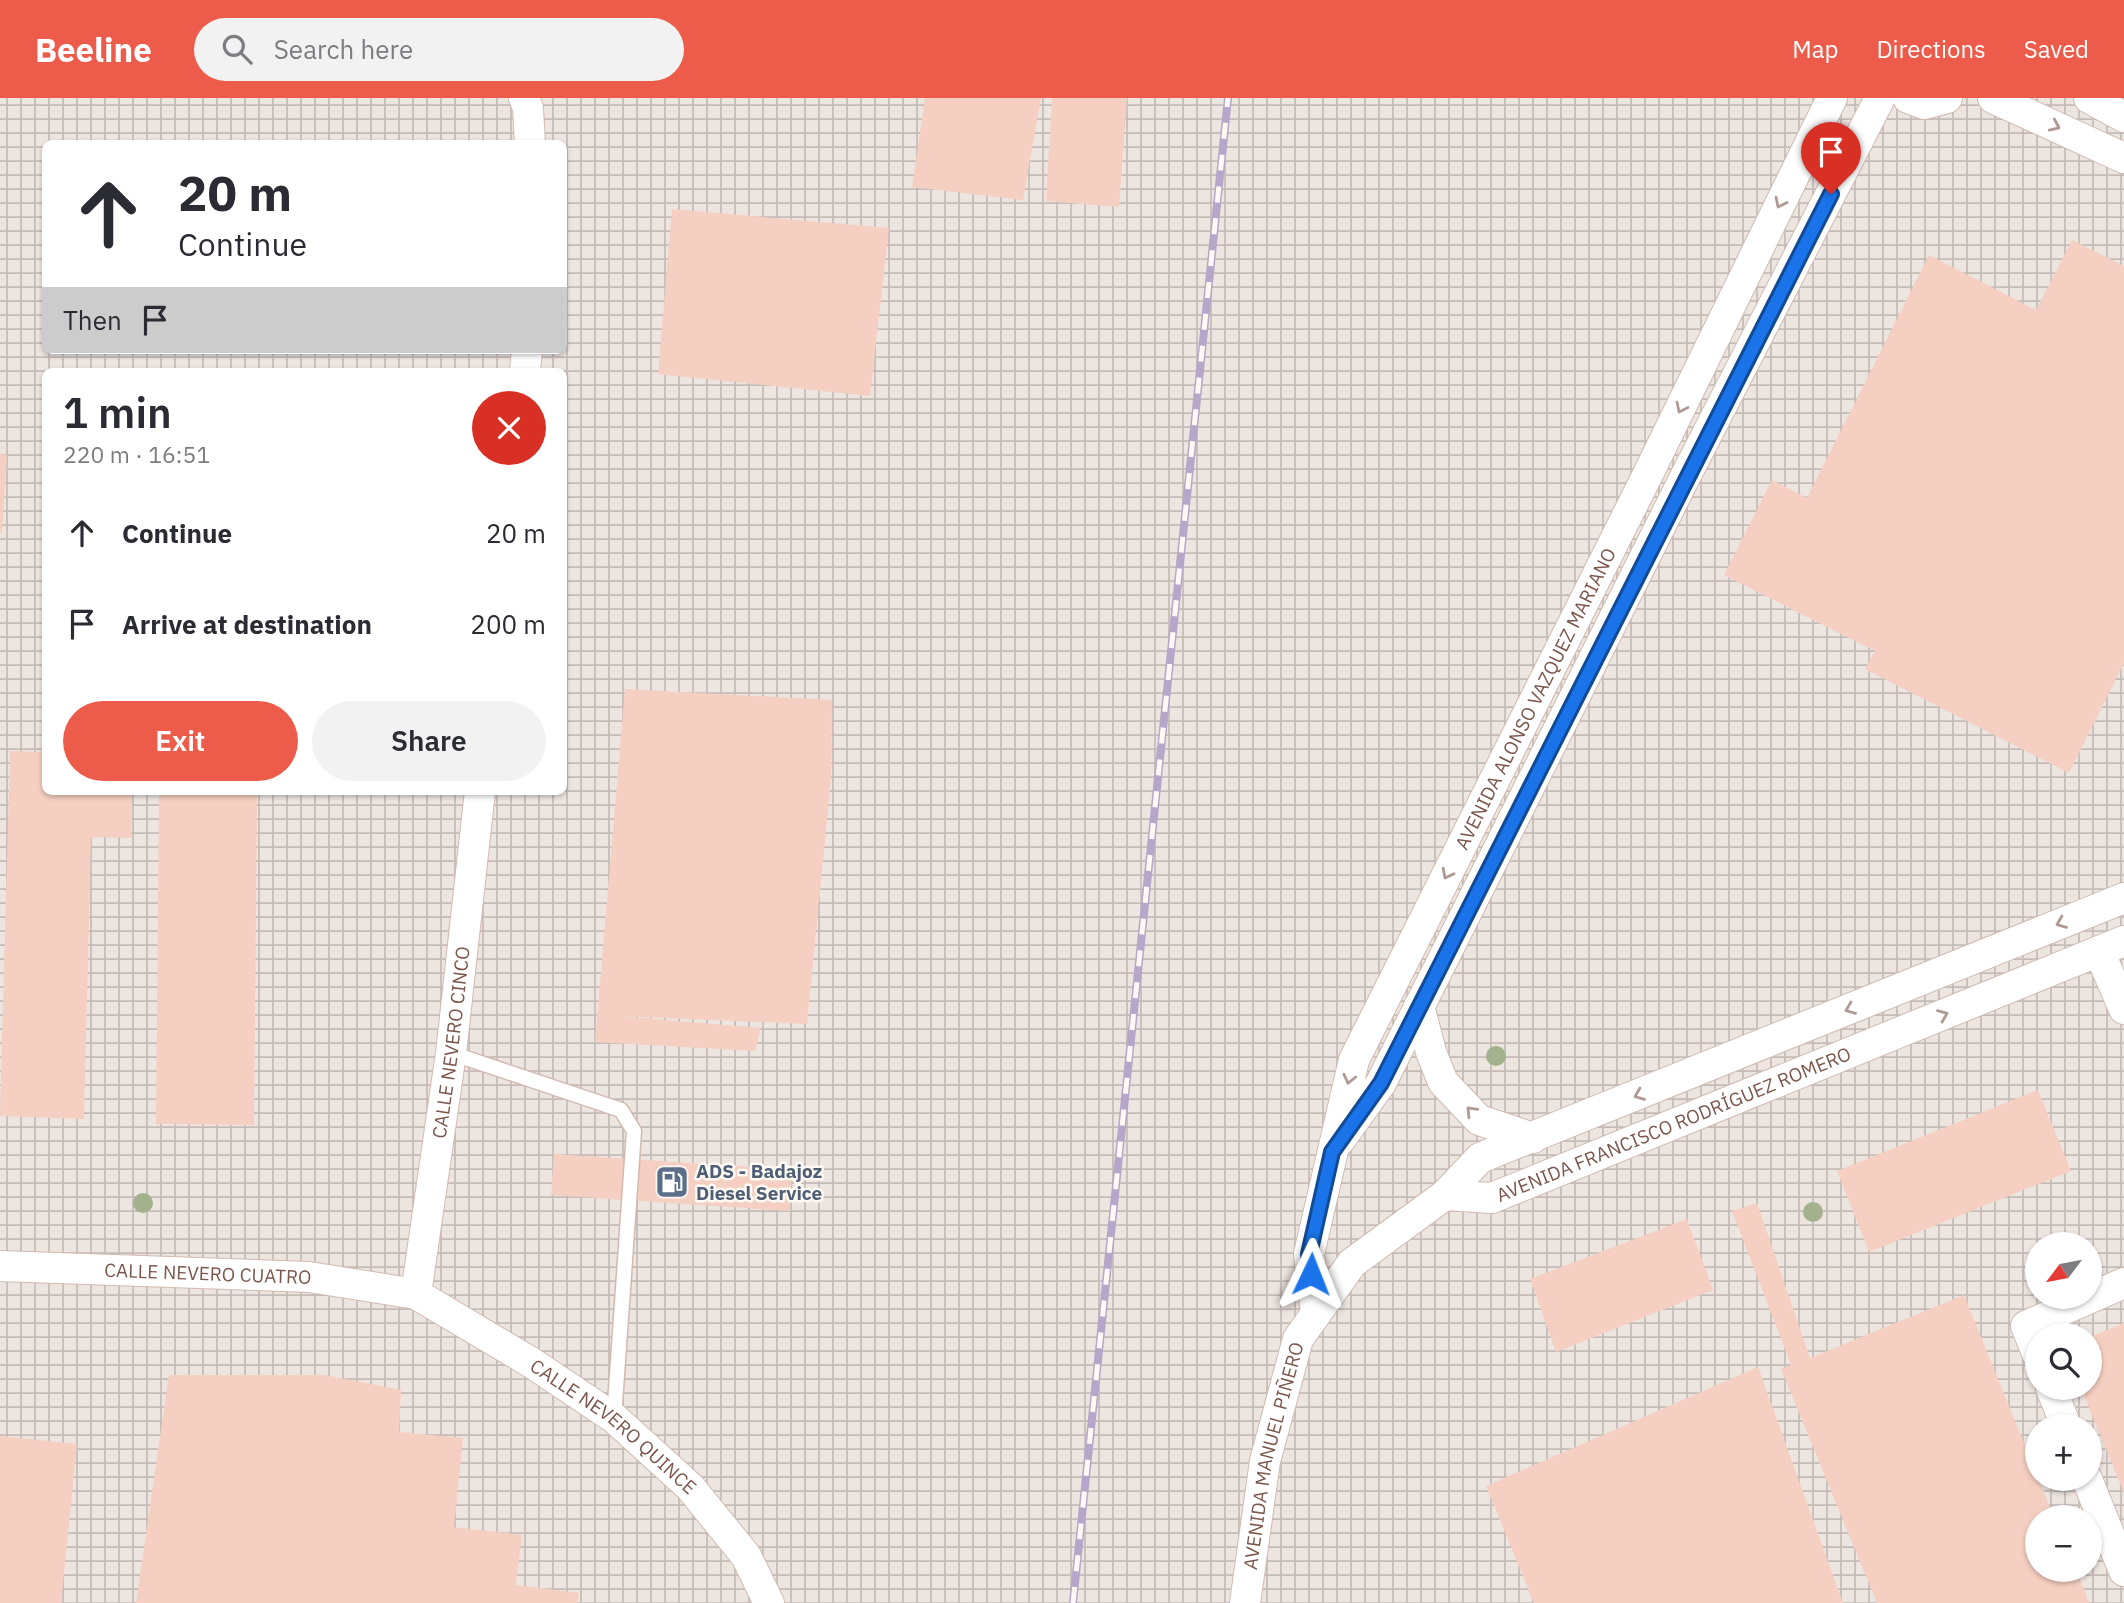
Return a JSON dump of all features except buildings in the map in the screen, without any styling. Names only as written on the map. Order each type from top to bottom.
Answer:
[{"type":"street","points":[[524,98],[528,107],[530,140]]},
{"type":"street","name":"AVENIDA ALONSO VAZQUEZ MARIANO","points":[[1332,1152],[1354,1060],[1636,499],[1832,98]]},
{"type":"street","name":"AVENIDA ALONSO VAZQUEZ MARIANO","points":[[1332,1152],[1381,1083],[1683,481],[1880,98]]},
{"type":"street","points":[[1993,98],[2124,158]]},
{"type":"street","points":[[2089,98],[2124,117]]},
{"type":"street","name":"CALLE NEVERO CINCO","points":[[416,1294],[451,1053],[480,795]]},
{"type":"street","name":"AVENIDA FRANCISCO RODRÍGUEZ ROMERO","points":[[1445,1195],[1480,1157],[1533,1138],[2124,898]]},
{"type":"street","points":[[2112,946],[2124,1009]]},
{"type":"street","name":"AVENIDA FRANCISCO RODRÍGUEZ ROMERO","points":[[1445,1195],[1492,1198],[2112,946]]},
{"type":"street","points":[[1419,1006],[1431,1052],[1443,1082],[1479,1120],[1533,1138]]},
{"type":"street","points":[[1316,1313],[1309,1254],[1332,1152]]},
{"type":"street","name":"AVENIDA MANUEL PIÑERO","points":[[1245,1603],[1265,1461],[1298,1339],[1352,1263],[1445,1195]]},
{"type":"street","name":"CALLE NEVERO CUATRO","points":[[0,1266],[309,1277],[416,1294]]},
{"type":"street","points":[[2033,1323],[2124,1283]]},
{"type":"street","name":"CALLE NEVERO QUINCE","points":[[416,1294],[532,1363],[614,1418],[690,1487],[746,1556],[769,1603]]},
{"type":"street","points":[[2092,1491],[2124,1571]]},
{"type":"lane","points":[[451,1053],[621,1110],[634,1131],[614,1418]]},
{"type":"shaded area","points":[[0,98],[2124,98],[2124,1603],[0,1603]]},
{"type":"railway","points":[[1073,1603],[1228,98]]},
{"type":"place","name":"ADS - Badajoz Diesel Service","points":[[672,1182]]},
{"type":"route","points":[[1311,1274],[1309,1254],[1332,1152],[1381,1083],[1683,481],[1831,194]]}]
